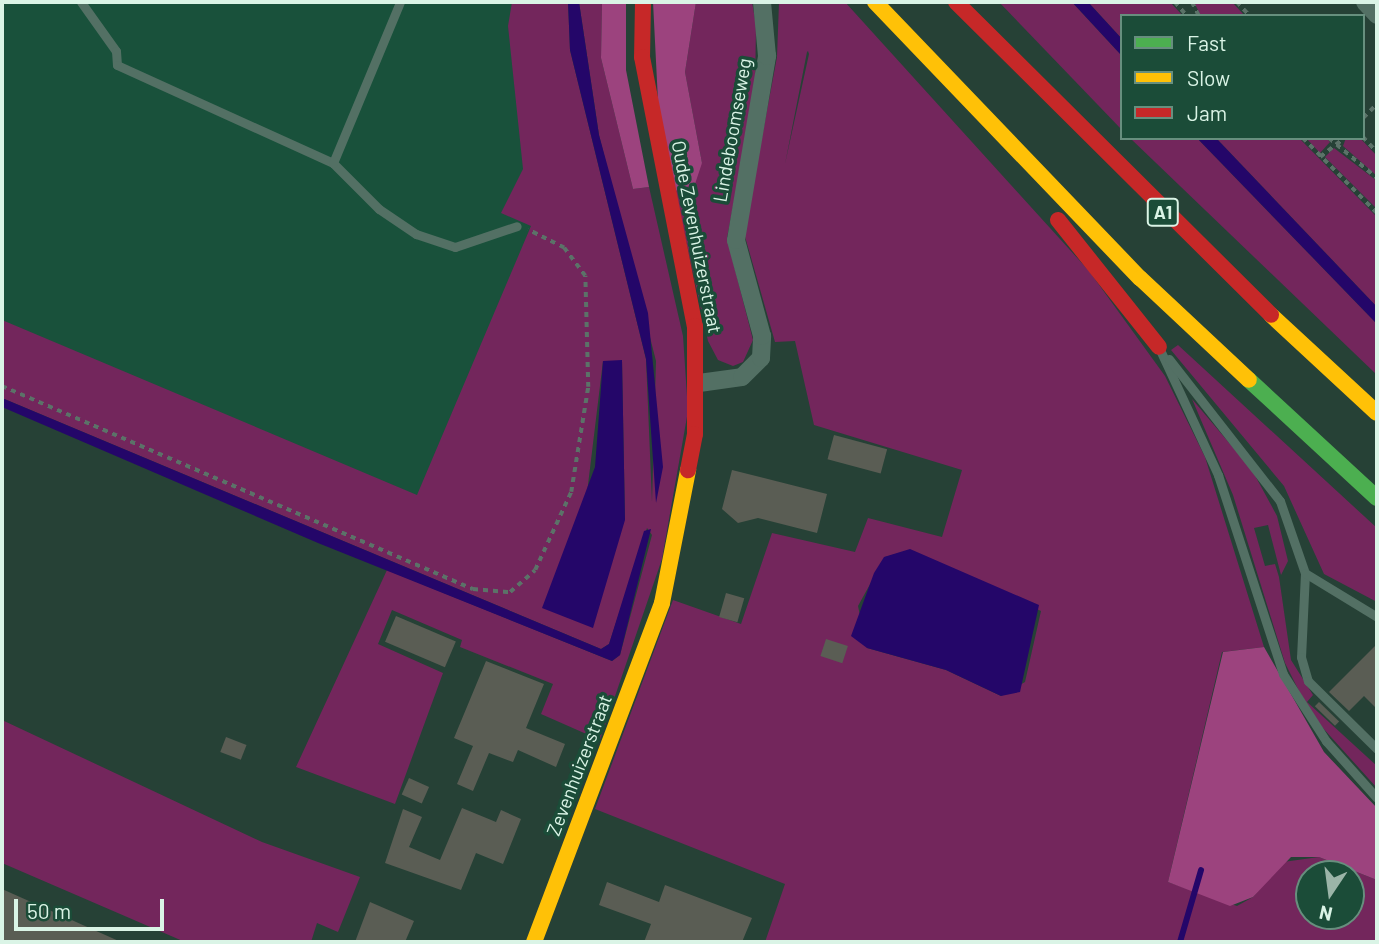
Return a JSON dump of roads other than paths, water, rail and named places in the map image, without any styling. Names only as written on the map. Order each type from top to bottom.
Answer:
[{"type":"main road","name":"Oude Zevenhuizerstraat","points":[[643,2],[642,57],[695,326],[699,383],[685,500],[662,603]]},
{"type":"main road","points":[[875,2],[997,133],[1140,278],[1377,498]]},
{"type":"main road","name":"A1","points":[[956,2],[1190,240],[1377,413]]},
{"type":"main road","points":[[997,133],[1033,189],[1159,347]]},
{"type":"main road","name":"Zevenhuizerstraat","points":[[534,942],[662,603]]},
{"type":"street","name":"Lindeboomseweg","points":[[699,383],[742,377],[761,358],[762,336],[736,240],[767,56],[762,2]]},
{"type":"street","points":[[1365,2],[1377,15]]},
{"type":"lane","points":[[81,2],[116,51],[117,65],[333,163],[397,223],[443,245],[517,226]]},
{"type":"lane","points":[[333,163],[400,2]]},
{"type":"lane","points":[[1159,347],[1273,488],[1305,573],[1301,657],[1308,681],[1377,749]]},
{"type":"lane","points":[[1159,347],[1218,475],[1283,674],[1326,741],[1377,798]]},
{"type":"lane","points":[[1305,573],[1377,617]]},
{"type":"waterway","points":[[1180,942],[1201,870]]}]
